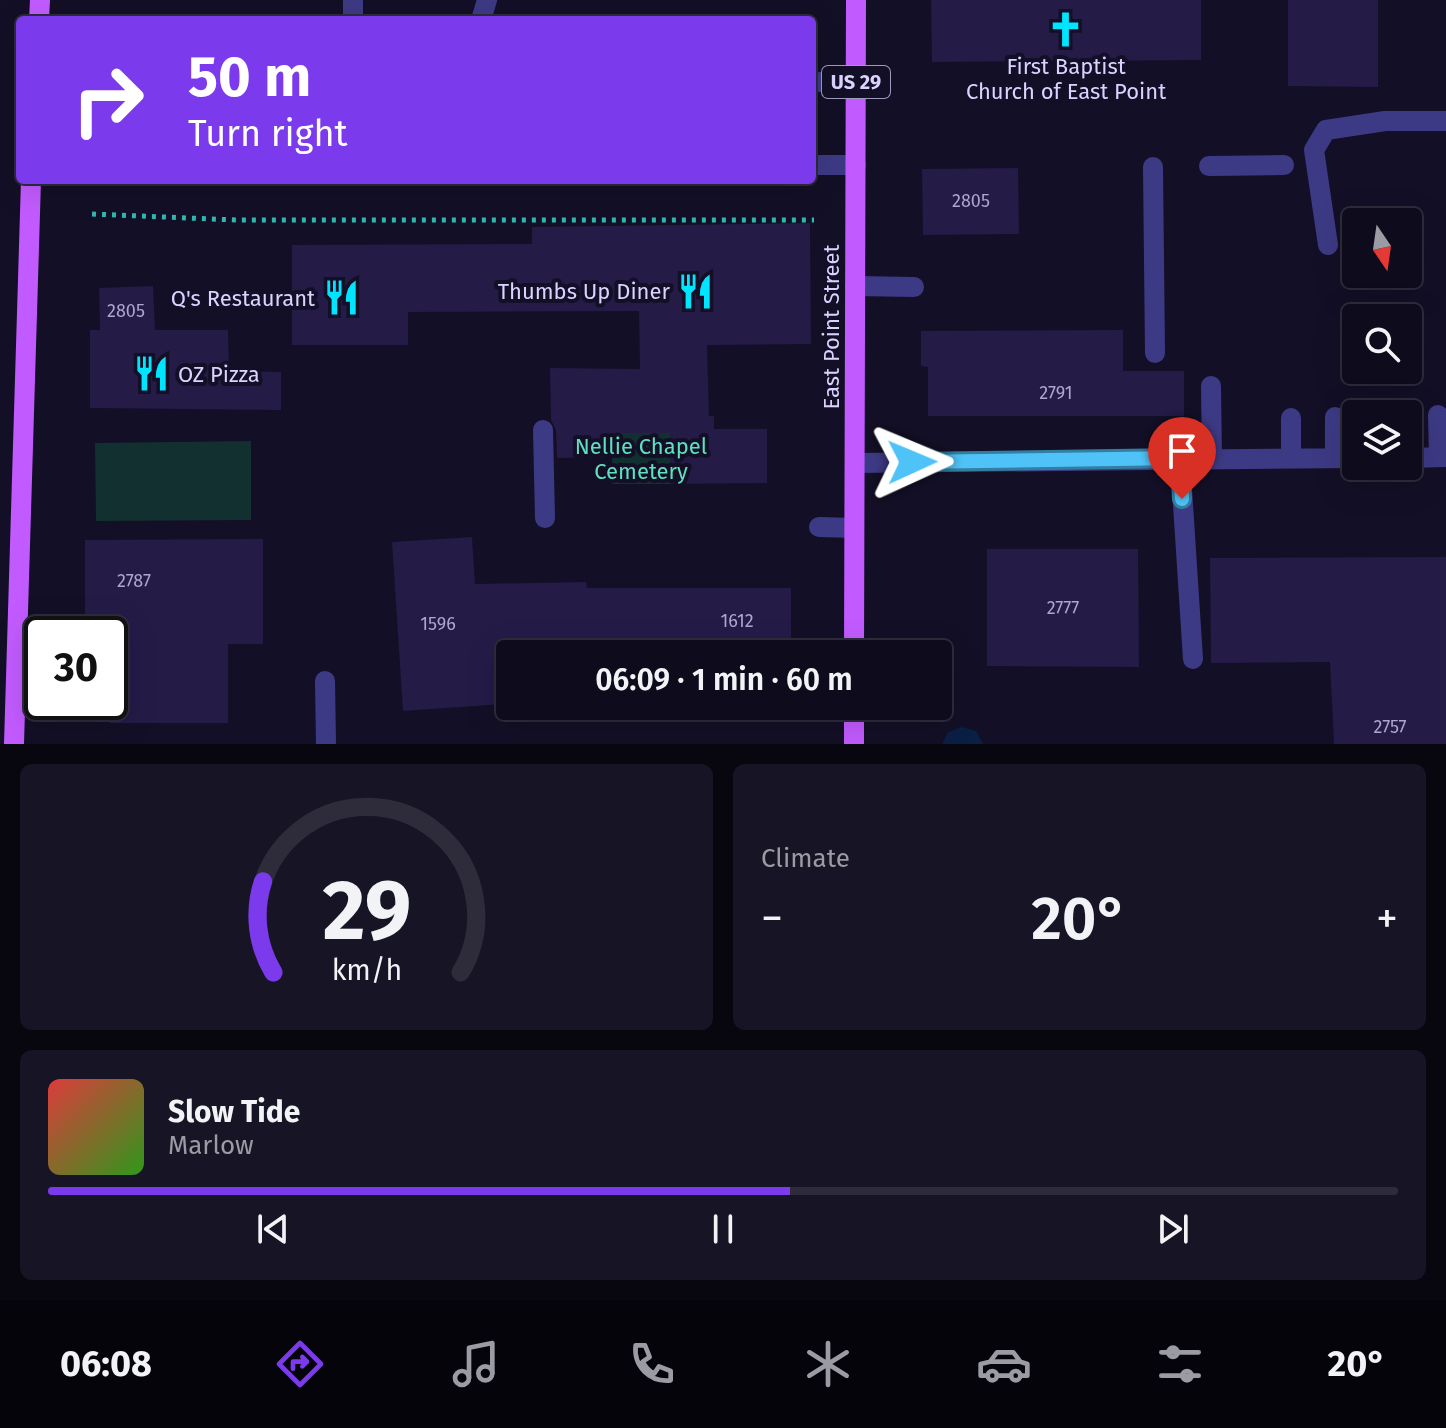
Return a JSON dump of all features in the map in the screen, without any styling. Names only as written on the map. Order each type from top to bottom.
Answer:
[{"type":"main road","name":"East Point Street","points":[[854,640],[856,0]]},
{"type":"main road","points":[[14,744],[31,184]]},
{"type":"main road","points":[[854,720],[854,744]]},
{"type":"street","points":[[820,82],[856,83]]},
{"type":"street","points":[[1328,245],[1314,150],[1326,130],[1385,121],[1446,121]]},
{"type":"street","points":[[816,165],[856,165]]},
{"type":"street","points":[[1209,166],[1284,165]]},
{"type":"street","points":[[1153,167],[1155,353]]},
{"type":"street","points":[[855,286],[914,287]]},
{"type":"street","points":[[1211,386],[1212,458]]},
{"type":"street","points":[[1422,458],[1442,457],[1438,415]]},
{"type":"street","points":[[1335,417],[1335,458]]},
{"type":"street","points":[[1291,418],[1291,458]]},
{"type":"street","points":[[543,430],[545,518]]},
{"type":"street","points":[[1180,458],[1193,659]]},
{"type":"street","points":[[855,463],[1342,458]]},
{"type":"street","points":[[819,527],[854,528]]},
{"type":"street","points":[[325,681],[326,744]]},
{"type":"path","points":[[92,214],[236,220],[814,220]]},
{"type":"green space","name":"Nellie Chapel Cemetery","points":[[612,433],[670,433],[671,484],[612,484]]},
{"type":"green space","points":[[251,441],[251,520],[96,521],[95,443]]},
{"type":"water","points":[[962,727],[976,731],[983,744],[942,744],[948,732]]},
{"type":"building","name":"First Baptist Church of East Point","points":[[931,0],[1201,0],[1201,60],[932,62]]},
{"type":"building","points":[[1288,0],[1378,0],[1378,87],[1288,86]]},
{"type":"building","points":[[1018,168],[1019,234],[923,235],[922,169]]},
{"type":"building","points":[[810,223],[811,344],[707,345],[709,416],[714,416],[714,429],[767,429],[767,483],[671,484],[670,433],[612,433],[612,457],[557,458],[556,430],[551,420],[550,368],[640,369],[639,311],[408,312],[408,345],[292,345],[292,245],[532,244],[532,227]]},
{"type":"building","points":[[153,286],[155,330],[228,330],[229,371],[281,372],[281,410],[90,408],[90,330],[100,330],[99,288]]},
{"type":"building","points":[[1123,330],[1123,371],[1184,371],[1184,416],[928,416],[928,367],[921,366],[921,331]]},
{"type":"building","points":[[472,537],[475,584],[586,582],[587,588],[791,588],[791,640],[496,640],[496,705],[403,711],[392,542]]},
{"type":"building","points":[[263,539],[263,644],[228,644],[228,723],[110,723],[110,720],[128,720],[128,616],[85,616],[85,540]]},
{"type":"building","points":[[987,549],[1138,549],[1139,667],[987,666]]},
{"type":"building","points":[[1446,557],[1446,744],[1334,744],[1330,662],[1211,663],[1210,558]]},
{"type":"place","name":"First Baptist Church of East Point","points":[[1066,30]]},
{"type":"place","name":"Thumbs Up Diner","points":[[696,291]]},
{"type":"place","name":"Q's Restaurant","points":[[341,298]]},
{"type":"place","name":"OZ Pizza","points":[[152,374]]},
{"type":"route","points":[[912,462],[1180,458],[1182,499]]}]
